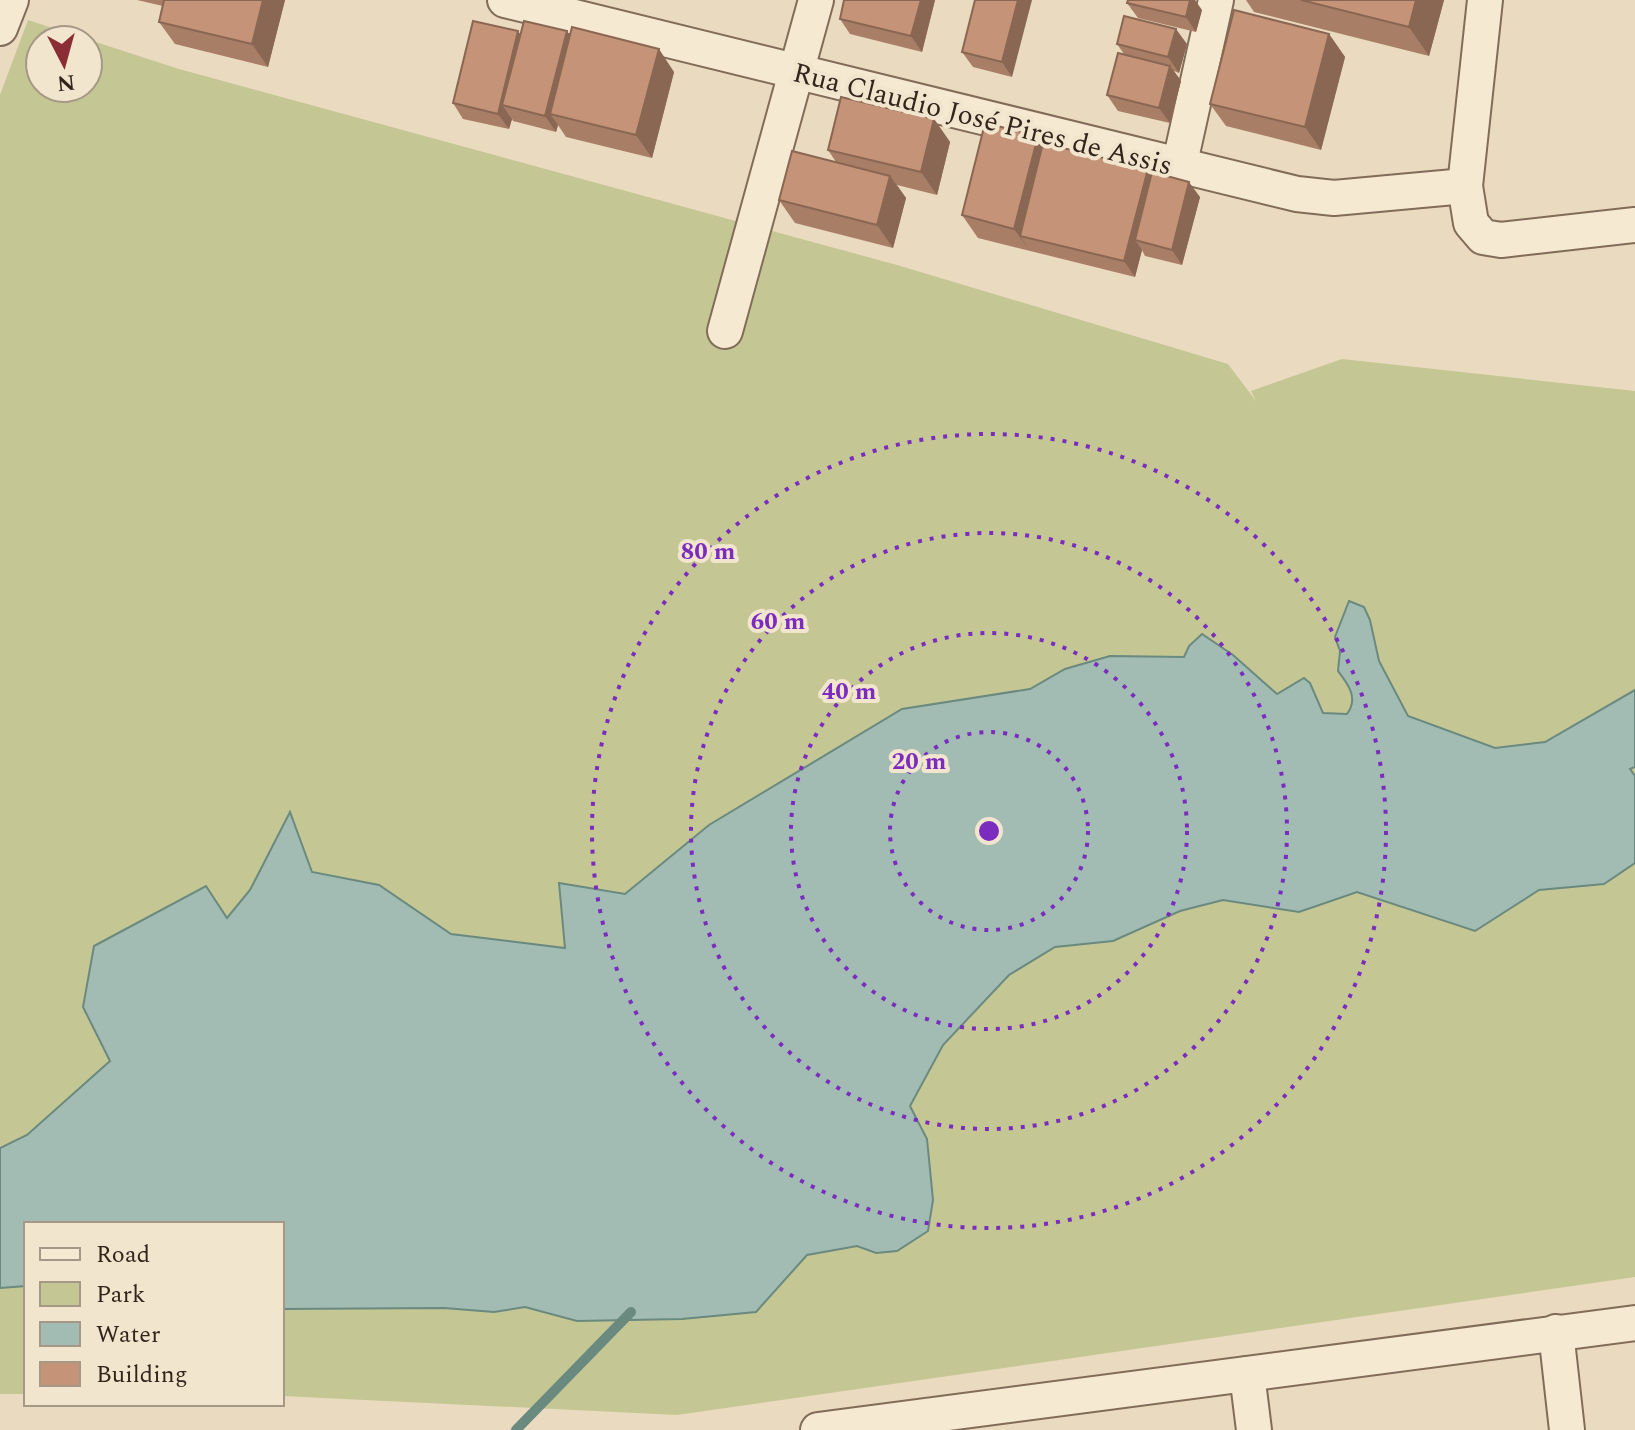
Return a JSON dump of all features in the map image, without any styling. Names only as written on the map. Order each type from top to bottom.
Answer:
[{"type":"street","points":[[0,28],[11,0]]},
{"type":"street","name":"Rua Claudio José Pires de Assis","points":[[505,0],[1297,194],[1334,198],[1465,186]]},
{"type":"street","points":[[725,331],[816,0]]},
{"type":"street","points":[[1179,167],[1216,0]]},
{"type":"street","points":[[1485,0],[1465,186],[1471,223],[1483,237],[1501,240],[1635,225]]},
{"type":"street","points":[[818,1430],[944,1421],[1247,1374],[1635,1323]]},
{"type":"street","points":[[1556,1332],[1567,1430]]},
{"type":"street","points":[[1247,1374],[1254,1430]]},
{"type":"green space","points":[[24,31],[24,104],[104,104],[104,45],[179,69],[897,265],[1228,364],[1256,401],[1251,391],[1342,359],[1635,391],[1635,1277],[677,1415],[284,1396],[284,1222],[24,1222],[24,1394],[0,1394],[0,95]]},
{"type":"water","points":[[1349,601],[1364,607],[1379,661],[1408,716],[1495,748],[1545,742],[1635,690],[1635,767],[1630,769],[1635,776],[1635,863],[1604,884],[1539,890],[1475,931],[1357,892],[1299,912],[1223,900],[1180,911],[1113,941],[1055,947],[1009,975],[943,1045],[910,1106],[927,1139],[933,1200],[928,1231],[897,1251],[876,1253],[857,1246],[807,1255],[756,1312],[682,1319],[577,1321],[525,1307],[494,1312],[444,1308],[284,1309],[284,1222],[24,1222],[24,1286],[0,1288],[0,1148],[27,1135],[110,1061],[83,1007],[94,946],[206,886],[227,918],[250,890],[290,812],[312,872],[379,885],[451,934],[565,948],[559,883],[625,894],[709,825],[902,709],[1030,689],[1065,669],[1110,656],[1184,657],[1189,646],[1202,634],[1233,655],[1277,694],[1304,678],[1310,683],[1323,713],[1347,714],[1352,697],[1338,671],[1340,651],[1335,637]]},
{"type":"building","points":[[164,0],[263,0],[252,44],[159,22]]},
{"type":"building","points":[[844,0],[921,0],[911,36],[840,19]]},
{"type":"building","points":[[975,0],[1018,0],[1002,62],[962,52]]},
{"type":"building","points":[[1128,0],[1190,0],[1186,17],[1127,3]]},
{"type":"building","points":[[1301,0],[1416,0],[1409,27]]},
{"type":"building","points":[[1234,10],[1329,34],[1305,127],[1210,104]]},
{"type":"building","points":[[1124,16],[1176,29],[1168,57],[1117,44]]},
{"type":"building","points":[[473,21],[518,31],[498,114],[453,103]]},
{"type":"building","points":[[524,21],[567,31],[545,116],[502,105]]},
{"type":"building","points":[[572,27],[659,49],[636,135],[550,114]]},
{"type":"building","points":[[1118,53],[1170,66],[1159,108],[1107,95]]},
{"type":"building","points":[[841,97],[934,119],[921,172],[828,150]]},
{"type":"building","points":[[985,123],[1038,136],[1014,229],[962,215]]},
{"type":"building","points":[[1043,143],[1148,169],[1124,261],[1020,236]]},
{"type":"building","points":[[792,151],[890,176],[877,225],[779,200]]},
{"type":"building","points":[[1152,172],[1189,182],[1172,250],[1135,240]]},
{"type":"waterway","points":[[516,1430],[631,1312]]}]
